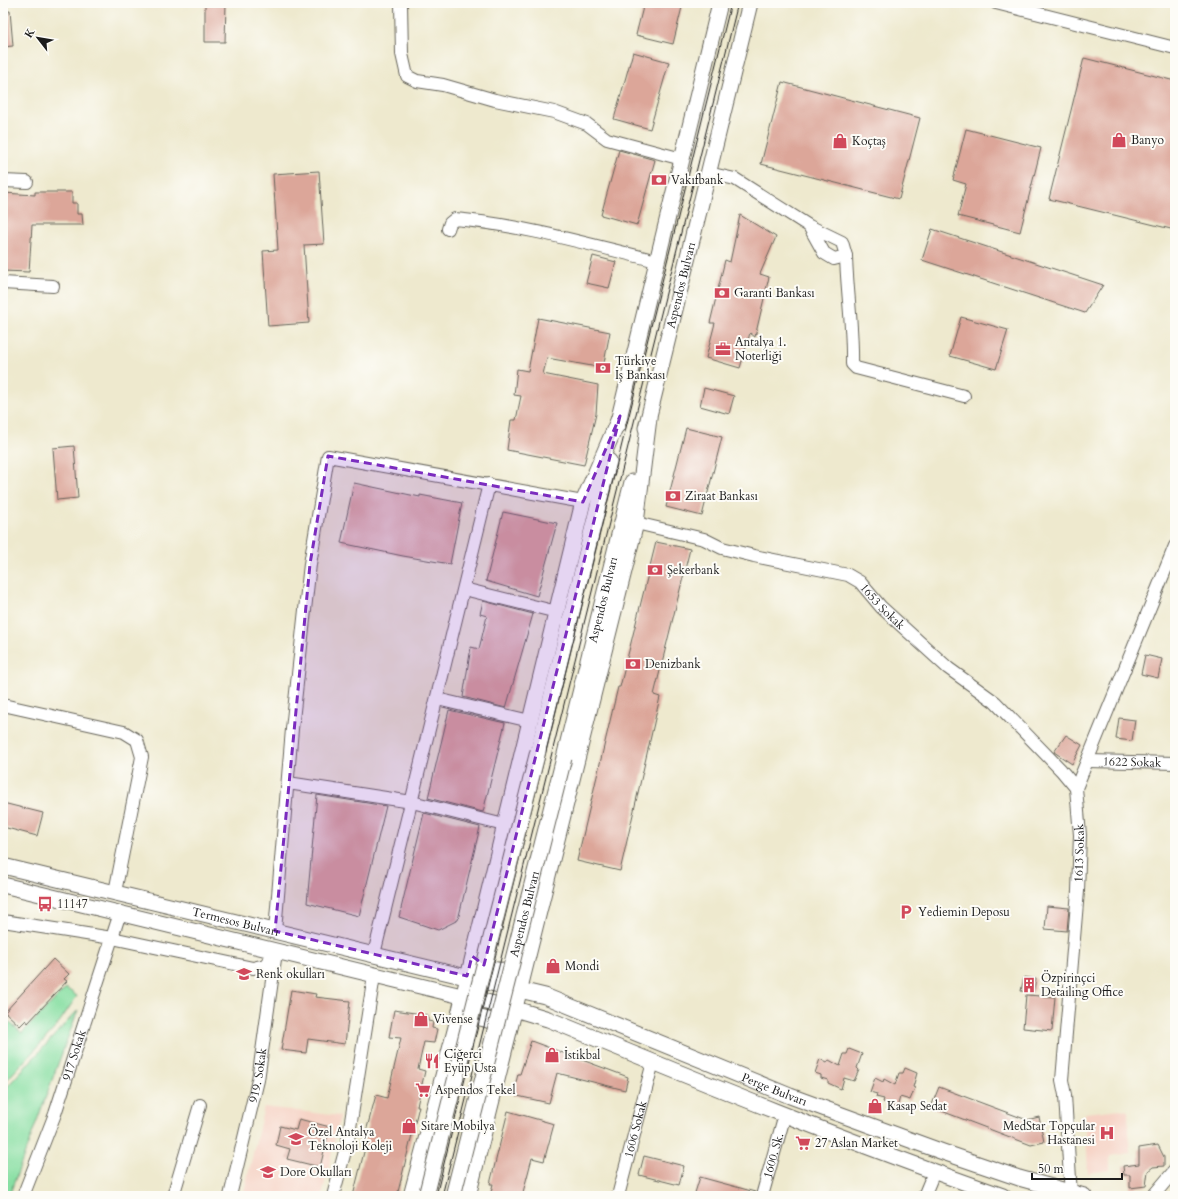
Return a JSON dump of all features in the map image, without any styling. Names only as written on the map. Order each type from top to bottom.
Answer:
[{"type":"main road","points":[[426,1196],[538,751],[720,3]]},
{"type":"main road","name":"Aspendos Bulvarı","points":[[454,1196],[564,758],[750,3]]},
{"type":"main road","points":[[411,1196],[456,1027],[474,947],[583,502],[620,416]]},
{"type":"main road","points":[[468,1196],[636,523],[648,418]]},
{"type":"main road","name":"Termesos Bulvarı","points":[[3,866],[467,976]]},
{"type":"main road","name":"Termesos Bulvarı","points":[[3,885],[463,997]]},
{"type":"main road","points":[[474,947],[478,960],[490,969],[505,971],[520,968],[528,955]]},
{"type":"main road","name":"Perge Bulvarı","points":[[467,976],[520,988],[545,996],[790,1096],[950,1155],[1019,1178],[1074,1191]]},
{"type":"main road","name":"Perge Bulvarı","points":[[463,997],[515,1009],[548,1020],[934,1172],[1004,1196]]},
{"type":"main road","points":[[456,1027],[465,1017],[480,1017],[494,1021],[505,1031],[506,1044]]},
{"type":"street","points":[[401,3],[402,54],[407,76],[417,81],[443,85],[495,100],[554,112],[587,124],[607,140],[682,159]]},
{"type":"street","points":[[996,3],[1175,48]]},
{"type":"street","points":[[708,173],[735,180],[809,226],[842,242],[846,256],[847,295],[853,341],[852,364],[856,368],[964,396]]},
{"type":"street","points":[[3,181],[27,182]]},
{"type":"street","points":[[448,229],[450,223],[455,220],[476,221],[657,261]]},
{"type":"street","points":[[809,226],[824,253],[834,259],[846,256]]},
{"type":"street","points":[[3,283],[53,286]]},
{"type":"street","points":[[275,930],[292,729],[310,564],[328,456],[583,502]]},
{"type":"street","points":[[374,954],[438,699],[489,484]]},
{"type":"street","name":"1653 Sokak","points":[[636,523],[704,539],[722,548],[754,556],[848,575],[860,582],[881,607],[948,668],[994,702],[1062,770],[1076,788]]},
{"type":"street","name":"1613 Sokak","points":[[1074,1191],[1065,1095],[1062,1080],[1078,891],[1080,835],[1076,788],[1175,546]]},
{"type":"street","points":[[464,589],[557,612]]},
{"type":"street","points":[[438,699],[530,721]]},
{"type":"street","points":[[3,705],[124,732],[137,740],[142,757],[115,892]]},
{"type":"street","name":"1622 Sokak","points":[[1088,761],[1175,764]]},
{"type":"street","points":[[288,783],[412,802],[504,825]]},
{"type":"street","name":"917 Sokak","points":[[23,1196],[55,1114],[120,913]]},
{"type":"street","points":[[3,921],[112,938],[253,968],[265,965],[276,952]]},
{"type":"street","name":"919. Sokak","points":[[230,1196],[258,1080],[276,952]]},
{"type":"street","points":[[333,1196],[348,1140],[374,976]]},
{"type":"street","name":"1606 Sokak","points":[[618,1196],[653,1062]]},
{"type":"street","points":[[173,1196],[200,1106]]},
{"type":"street","name":"1600. Sk.","points":[[762,1196],[785,1114]]},
{"type":"street","points":[[1153,1196],[1175,1170]]},
{"type":"street","points":[[924,1196],[934,1172]]},
{"type":"highlighted area","points":[[620,416],[484,965],[472,956],[467,976],[275,931],[310,564],[328,456],[583,502]]},
{"type":"shaded area","name":"Özel Antalya Teknoloji Koleji","points":[[264,1107],[340,1116],[322,1196],[243,1196]]},
{"type":"shaded area","name":"MedStar Topçular Hastanesi","points":[[1120,1109],[1128,1111],[1130,1153],[1110,1156],[1110,1170],[1088,1173],[1085,1113]]},
{"type":"green space","points":[[66,988],[77,996],[56,1027],[3,1084],[3,1017],[22,1033]]},
{"type":"green space","points":[[78,1010],[9,1196],[3,1196],[3,1091]]},
{"type":"building","points":[[205,3],[226,3],[225,42],[205,42]]},
{"type":"building","points":[[644,3],[683,3],[673,44],[636,35]]},
{"type":"building","points":[[10,11],[13,46],[3,47],[3,12]]},
{"type":"building","points":[[633,52],[669,62],[650,129],[614,119]]},
{"type":"building","name":"Banyo","points":[[1084,58],[1175,81],[1175,230],[1049,199]]},
{"type":"building","name":"Koçtaş","points":[[782,82],[920,118],[899,199],[761,164]]},
{"type":"building","points":[[966,129],[1041,148],[1020,232],[958,216],[966,184],[953,180]]},
{"type":"building","points":[[619,150],[655,160],[637,225],[601,215]]},
{"type":"building","points":[[319,171],[324,244],[304,245],[309,323],[268,326],[263,251],[278,250],[273,174]]},
{"type":"building","points":[[35,192],[72,192],[72,203],[77,203],[77,214],[82,214],[83,225],[32,225],[29,272],[3,271],[3,193],[35,195]]},
{"type":"building","points":[[740,215],[776,237],[760,274],[769,277],[755,337],[750,333],[740,368],[706,358],[715,323],[710,323],[725,260],[730,262]]},
{"type":"building","points":[[932,229],[1103,285],[1085,313],[922,260]]},
{"type":"building","points":[[593,256],[616,262],[609,288],[586,283]]},
{"type":"building","points":[[961,317],[1008,330],[996,369],[950,356]]},
{"type":"building","points":[[538,318],[610,332],[603,368],[547,358],[543,374],[598,385],[596,414],[584,465],[507,450],[511,420],[516,420],[521,396],[514,395],[517,369],[528,371]]},
{"type":"building","points":[[704,388],[734,396],[729,414],[700,406]]},
{"type":"building","points":[[686,428],[722,437],[702,516],[666,507]]},
{"type":"building","points":[[74,446],[78,498],[57,500],[53,448]]},
{"type":"building","points":[[354,483],[420,497],[420,495],[462,503],[450,564],[341,543]]},
{"type":"building","points":[[503,512],[557,523],[537,596],[486,581]]},
{"type":"building","points":[[656,542],[690,549],[654,695],[660,697],[620,871],[577,861],[618,687],[620,687]]},
{"type":"building","points":[[483,601],[533,614],[506,708],[463,697],[471,647],[479,649],[487,616],[480,614]]},
{"type":"building","points":[[1145,655],[1162,659],[1158,678],[1141,674]]},
{"type":"building","points":[[449,710],[505,723],[483,812],[428,798]]},
{"type":"building","points":[[1119,718],[1135,720],[1132,741],[1116,739]]},
{"type":"building","points":[[1066,735],[1082,745],[1072,764],[1054,752]]},
{"type":"building","points":[[317,795],[386,806],[359,916],[307,903]]},
{"type":"building","points":[[3,803],[43,813],[37,836],[3,827]]},
{"type":"building","points":[[424,813],[480,827],[458,920],[438,930],[399,917]]},
{"type":"building","points":[[1047,906],[1069,908],[1067,931],[1045,929]]},
{"type":"building","points":[[53,959],[69,974],[64,979],[67,981],[28,1023],[26,1020],[20,1026],[5,1012]]},
{"type":"building","name":"Özpirinçci Detailing Office","points":[[1024,977],[1036,979],[1033,993],[1021,991]]},
{"type":"building","points":[[291,990],[316,994],[315,997],[350,1001],[345,1044],[308,1039],[306,1053],[281,1050]]},
{"type":"building","points":[[1026,995],[1055,997],[1052,1031],[1023,1028]]},
{"type":"building","points":[[394,1010],[428,1015],[428,1021],[433,1022],[432,1028],[437,1029],[434,1043],[424,1042],[418,1069],[425,1071],[417,1106],[419,1106],[397,1196],[353,1196],[367,1140],[364,1139],[376,1095],[387,1098],[401,1038],[389,1037]]},
{"type":"building","points":[[531,1041],[628,1077],[625,1090],[557,1073],[549,1103],[513,1095],[518,1074],[520,1074]]},
{"type":"building","points":[[849,1049],[862,1054],[857,1068],[859,1070],[854,1081],[844,1078],[841,1089],[828,1083],[828,1080],[821,1078],[821,1075],[815,1073],[820,1059],[827,1063],[829,1060],[840,1066],[844,1054],[847,1054]]},
{"type":"building","points":[[905,1068],[917,1073],[913,1087],[915,1088],[910,1100],[900,1097],[897,1108],[883,1102],[884,1099],[876,1097],[877,1094],[870,1092],[875,1078],[883,1082],[884,1079],[895,1085],[899,1073],[903,1073]]},
{"type":"building","points":[[939,1087],[1027,1120],[1039,1117],[1044,1142],[1031,1145],[931,1107]]},
{"type":"building","points":[[508,1111],[554,1124],[544,1161],[532,1158],[522,1196],[490,1196],[493,1184],[490,1184]]},
{"type":"building","points":[[299,1119],[330,1127],[320,1167],[287,1159],[290,1149],[276,1145],[280,1126],[296,1130]]},
{"type":"building","points":[[1158,1145],[1164,1157],[1164,1166],[1153,1167],[1148,1171],[1146,1186],[1130,1188],[1130,1175],[1124,1175],[1123,1166],[1139,1164],[1139,1148]]},
{"type":"building","points":[[644,1156],[684,1166],[679,1185],[639,1175]]},
{"type":"building","points":[[700,1177],[755,1192],[755,1196],[694,1196]]},
{"type":"tram line","points":[[436,1196],[731,3]]},
{"type":"tram line","points":[[442,1196],[738,3]]},
{"type":"place","name":"Banyo","points":[[1119,140]]},
{"type":"place","name":"Koçtaş","points":[[840,141]]},
{"type":"place","name":"Vakıfbank","points":[[659,180]]},
{"type":"place","name":"Garanti Bankası","points":[[722,293]]},
{"type":"place","name":"Antalya 1. Noterliği","points":[[723,349]]},
{"type":"place","name":"Türkiye İş Bankası","points":[[603,368]]},
{"type":"place","name":"Ziraat Bankası","points":[[673,496]]},
{"type":"place","name":"Şekerbank","points":[[655,570]]},
{"type":"place","name":"Denizbank","points":[[633,664]]},
{"type":"place","name":"11147","points":[[45,904]]},
{"type":"place","name":"Yediemin Deposu","points":[[906,912]]},
{"type":"place","name":"Mondi","points":[[553,966]]},
{"type":"place","name":"Renk okulları","points":[[244,974]]},
{"type":"place","name":"Özpirinçci Detailing Office","points":[[1029,985]]},
{"type":"place","name":"Vivense","points":[[421,1019]]},
{"type":"place","name":"İstikbal","points":[[552,1055]]},
{"type":"place","name":"Ciğerci Eyüp Usta","points":[[432,1061]]},
{"type":"place","name":"Aspendos Tekel","points":[[423,1090]]},
{"type":"place","name":"Kasap Sedat","points":[[875,1106]]},
{"type":"place","name":"Sitare Mobilya","points":[[409,1126]]},
{"type":"place","name":"MedStar Topçular Hastanesi","points":[[1107,1133]]},
{"type":"place","name":"Özel Antalya Teknoloji Koleji","points":[[296,1139]]},
{"type":"place","name":"27 Aslan Market","points":[[803,1143]]},
{"type":"place","name":"Dore Okulları","points":[[268,1172]]}]
